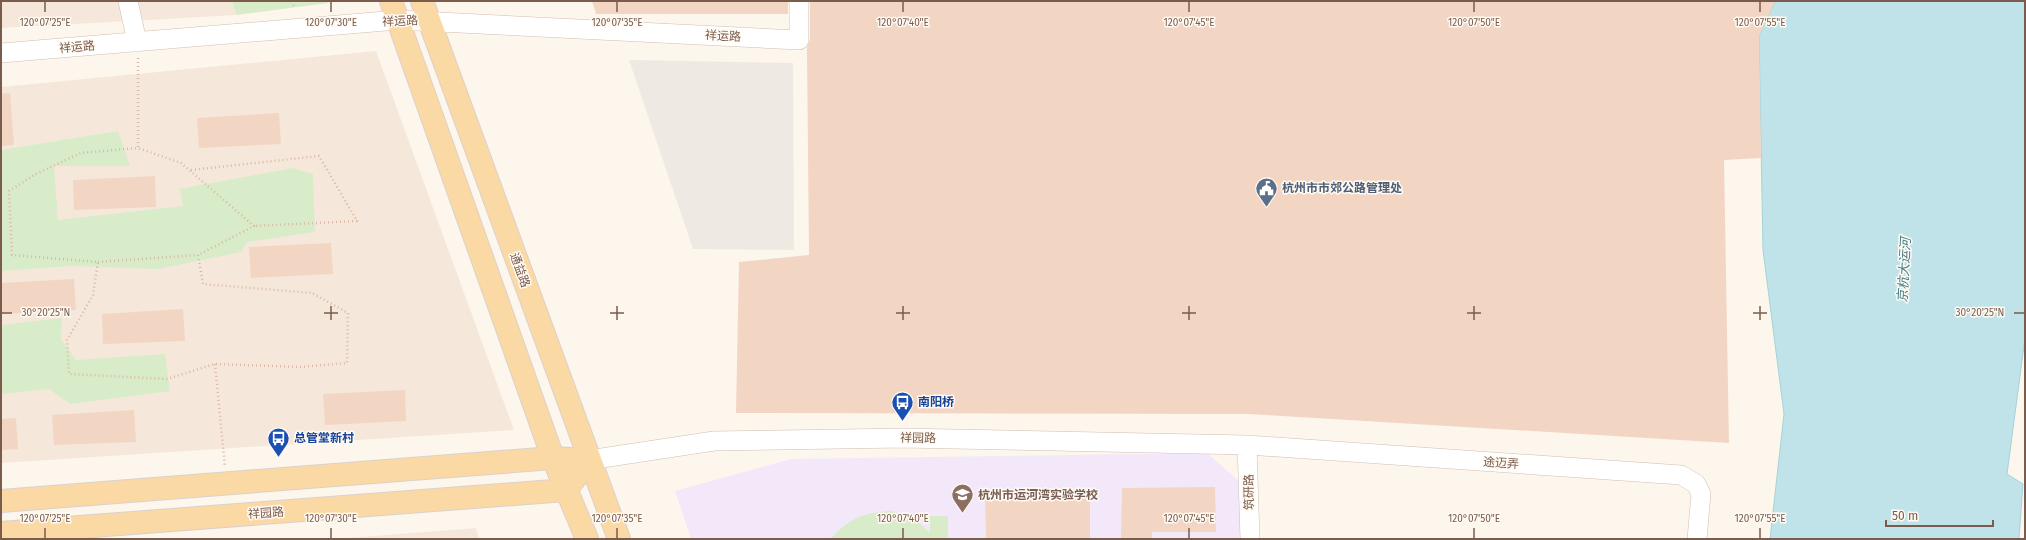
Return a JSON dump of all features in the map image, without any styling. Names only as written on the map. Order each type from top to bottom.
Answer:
[{"type":"main road","points":[[394,10],[553,458],[586,539]]},
{"type":"main road","name":"通益路","points":[[425,11],[619,539]]},
{"type":"main road","name":"祥园路","points":[[1,501],[553,458],[589,460]]},
{"type":"main road","points":[[566,490],[589,460]]},
{"type":"main road","name":"祥园路","points":[[1,533],[566,490]]},
{"type":"street","points":[[128,1],[137,42]]},
{"type":"street","name":"祥运路","points":[[1,53],[137,42],[394,10],[425,11],[799,40],[799,1]]},
{"type":"street","name":"祥园路","points":[[589,460],[714,441],[903,438],[1248,445]]},
{"type":"street","name":"筑研路","points":[[1248,445],[1250,539]]},
{"type":"street","name":"途迈弄","points":[[1248,445],[1681,475],[1696,484],[1701,494],[1697,539]]},
{"type":"path","points":[[292,1],[294,8]]},
{"type":"path","points":[[137,42],[138,148]]},
{"type":"path","points":[[190,170],[319,156],[357,221],[254,226],[198,255],[98,262],[12,255],[9,191],[36,174],[81,153],[138,148],[181,163],[254,226]]},
{"type":"path","points":[[98,262],[93,295],[68,340],[69,374],[168,379],[215,364],[300,367],[347,363],[348,313],[312,293],[203,284],[198,255]]},
{"type":"path","points":[[215,364],[226,483]]},
{"type":"shaded area","points":[[1,1],[232,1],[236,15],[1,28]]},
{"type":"shaded area","points":[[376,51],[514,430],[1,463],[1,87]]},
{"type":"shaded area","points":[[629,60],[793,63],[794,250],[693,249]]},
{"type":"shaded area","name":"杭州市运河湾实验学校","points":[[1207,453],[1239,481],[1241,539],[691,539],[675,491],[791,459]]},
{"type":"shaded area","points":[[476,528],[479,539],[335,539]]},
{"type":"green space","points":[[232,1],[330,1],[328,3],[236,15]]},
{"type":"green space","points":[[118,131],[130,166],[54,166],[58,220],[183,206],[180,189],[292,168],[313,174],[315,232],[247,242],[241,252],[158,269],[71,266],[1,271],[1,150]]},
{"type":"green space","points":[[62,318],[61,339],[76,360],[165,354],[170,391],[70,404],[49,389],[1,394],[1,325]]},
{"type":"green space","points":[[892,511],[915,519],[930,533],[930,516],[948,516],[948,539],[830,539],[851,521],[873,513]]},
{"type":"water","name":"京杭大运河","points":[[1775,1],[2025,1],[2025,338],[2007,474],[2023,484],[2019,539],[1770,539],[1784,414],[1763,250],[1759,36]]},
{"type":"building","points":[[592,1],[788,1],[788,14],[596,14]]},
{"type":"building","name":"杭州市市郊公路管理处","points":[[810,1],[1775,1],[1759,36],[1761,158],[1724,160],[1729,443],[1249,414],[736,413],[739,262],[809,255],[807,47],[810,40]]},
{"type":"building","points":[[10,93],[14,145],[1,146],[1,94]]},
{"type":"building","points":[[279,113],[281,144],[199,148],[197,118]]},
{"type":"building","points":[[155,176],[156,207],[74,210],[73,180]]},
{"type":"building","points":[[331,243],[333,274],[251,278],[249,247]]},
{"type":"building","points":[[74,279],[76,310],[1,314],[1,283]]},
{"type":"building","points":[[183,309],[185,341],[103,344],[102,314]]},
{"type":"building","points":[[405,390],[406,421],[325,425],[323,394]]},
{"type":"building","points":[[134,410],[136,442],[54,445],[52,415]]},
{"type":"building","points":[[16,418],[18,449],[1,450],[1,419]]},
{"type":"building","points":[[1215,487],[1216,532],[1152,532],[1152,539],[1121,539],[1122,488]]},
{"type":"building","points":[[985,490],[1090,490],[1090,539],[986,539]]},
{"type":"place","name":"杭州市市郊公路管理处","points":[[1266,208]]},
{"type":"place","name":"南阳桥","points":[[902,422]]},
{"type":"place","name":"总管堂新村","points":[[279,458]]},
{"type":"place","name":"杭州市运河湾实验学校","points":[[962,514]]}]
